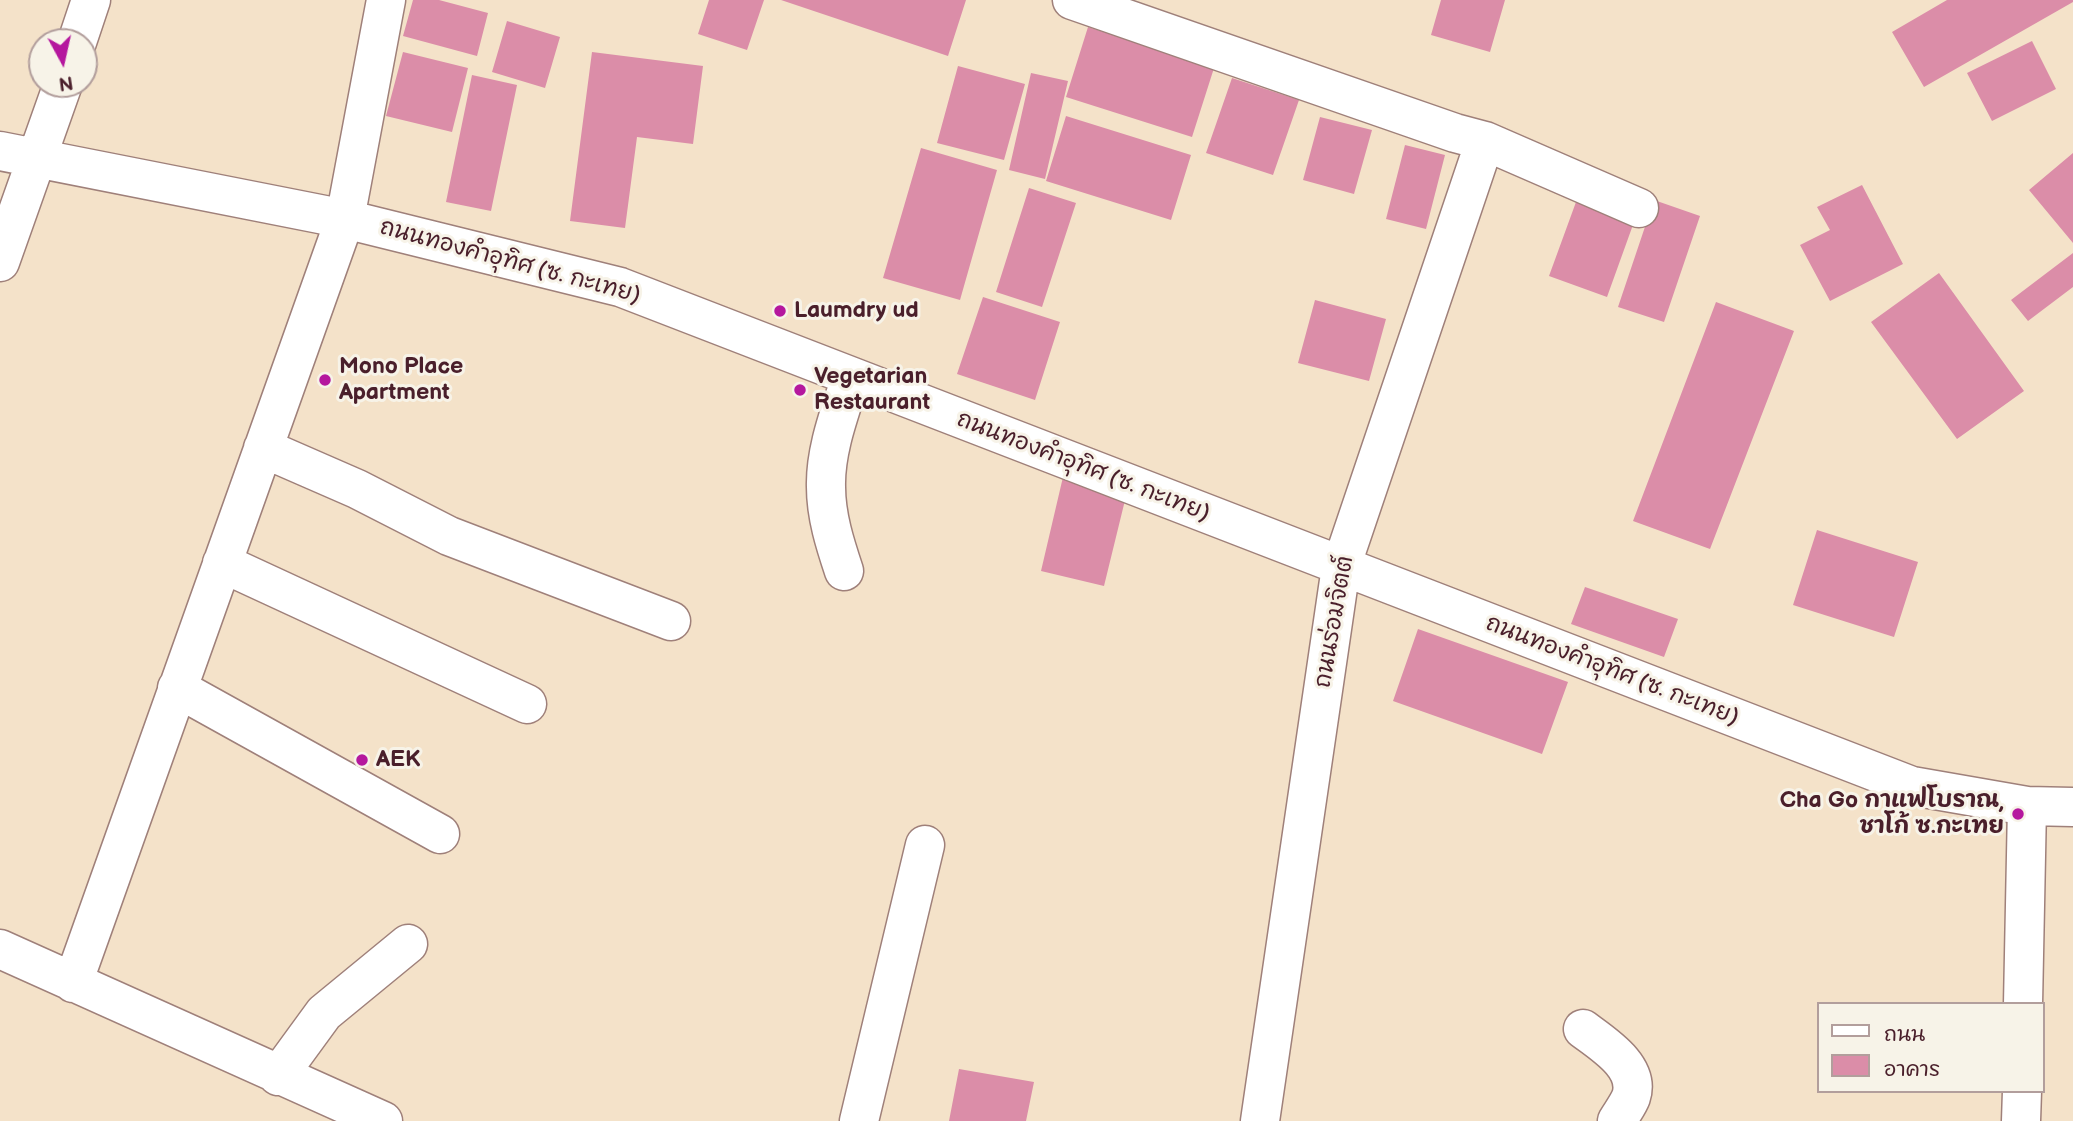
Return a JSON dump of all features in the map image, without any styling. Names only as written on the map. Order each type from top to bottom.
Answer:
[{"type":"street","points":[[82,28],[91,0]]},
{"type":"street","points":[[73,984],[345,219],[386,0]]},
{"type":"street","points":[[1072,0],[1455,133],[1486,141],[1640,208]]},
{"type":"street","points":[[0,262],[58,98]]},
{"type":"street","name":"ถนนร่อมจิตต์","points":[[1259,1121],[1341,567],[1486,141]]},
{"type":"street","name":"ถนนทองคำอุทิศ (ซ. กะเทย)","points":[[0,151],[345,219],[620,287],[1912,786],[2027,806],[2073,807]]},
{"type":"street","points":[[844,571],[833,537],[826,487],[837,419],[851,377]]},
{"type":"street","points":[[263,448],[357,489],[449,536],[671,621]]},
{"type":"street","points":[[222,563],[527,704]]},
{"type":"street","points":[[177,688],[440,834]]},
{"type":"street","points":[[2023,1002],[2027,806]]},
{"type":"street","points":[[859,1121],[925,845]]},
{"type":"street","points":[[278,1076],[324,1013],[408,944]]},
{"type":"street","points":[[0,949],[278,1076],[321,1109],[383,1121]]},
{"type":"street","points":[[1583,1029],[1609,1049],[1630,1072],[1632,1095],[1617,1121]]},
{"type":"street","points":[[2021,1121],[2022,1093]]},
{"type":"building","points":[[413,0],[439,0],[488,13],[477,56],[403,36]]},
{"type":"building","points":[[709,0],[764,0],[747,50],[698,34]]},
{"type":"building","points":[[781,0],[966,0],[948,56]]},
{"type":"building","points":[[1441,0],[1505,0],[1490,52],[1431,35]]},
{"type":"building","points":[[1947,0],[2073,2],[1924,87],[1892,32]]},
{"type":"building","points":[[507,21],[560,37],[545,88],[492,72]]},
{"type":"building","points":[[1088,27],[1214,68],[1192,137],[1066,97]]},
{"type":"building","points":[[2032,41],[2056,89],[1992,121],[1967,73]]},
{"type":"building","points":[[403,52],[468,68],[452,132],[386,116]]},
{"type":"building","points":[[592,52],[703,66],[693,144],[637,137],[625,228],[570,221]]},
{"type":"building","points":[[958,66],[1025,84],[1004,160],[937,143]]},
{"type":"building","points":[[1031,73],[1068,81],[1045,179],[1009,170]]},
{"type":"building","points":[[472,75],[517,85],[491,211],[446,202]]},
{"type":"building","points":[[1232,78],[1299,100],[1273,175],[1206,153]]},
{"type":"building","points":[[1066,116],[1191,155],[1171,220],[1046,181]]},
{"type":"building","points":[[1320,117],[1372,130],[1354,194],[1303,180]]},
{"type":"building","points":[[1405,145],[1445,155],[1426,229],[1386,219]]},
{"type":"building","points":[[921,148],[997,170],[960,300],[883,278]]},
{"type":"building","points":[[2073,153],[2073,243],[2029,190]]},
{"type":"building","points":[[1862,185],[1903,264],[1830,301],[1800,245],[1830,230],[1817,207]]},
{"type":"building","points":[[1029,188],[1076,203],[1042,307],[996,292]]},
{"type":"building","points":[[1654,200],[1700,216],[1664,322],[1618,307]]},
{"type":"building","points":[[1576,202],[1634,222],[1607,297],[1549,276]]},
{"type":"building","points":[[2073,253],[2073,287],[2028,321],[2011,300]]},
{"type":"building","points":[[1939,273],[2024,391],[1957,439],[1871,322]]},
{"type":"building","points":[[983,297],[1060,322],[1035,400],[957,374]]},
{"type":"building","points":[[1315,300],[1386,319],[1369,381],[1298,363]]},
{"type":"building","points":[[1716,302],[1794,331],[1710,549],[1633,521]]},
{"type":"building","points":[[1063,477],[1127,492],[1104,586],[1041,571]]},
{"type":"building","points":[[1817,530],[1918,562],[1894,637],[1793,605]]},
{"type":"building","points":[[1585,587],[1678,619],[1664,657],[1571,624]]},
{"type":"building","points":[[1418,629],[1568,682],[1542,754],[1393,701]]},
{"type":"building","points":[[959,1069],[1034,1082],[1026,1121],[949,1121]]},
{"type":"place","name":"Laumdry ud","points":[[780,311]]},
{"type":"place","name":"Mono Place Apartment","points":[[325,380]]},
{"type":"place","name":"Vegetarian Restaurant","points":[[800,390]]},
{"type":"place","name":"AEK","points":[[362,760]]},
{"type":"place","name":"Cha Go กาแฟโบราณ, ชาโก้ ซ.กะเทย","points":[[2018,814]]}]
